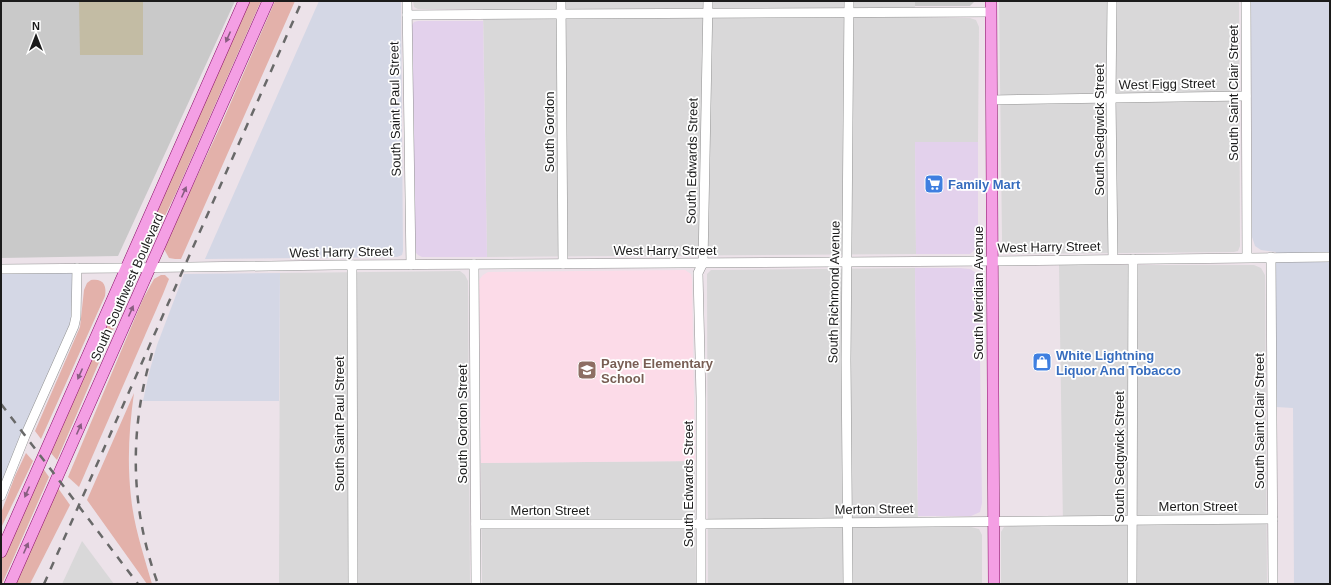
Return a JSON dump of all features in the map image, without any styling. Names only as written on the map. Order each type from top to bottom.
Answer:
[{"type":"main road","name":"South Southwest Boulevard","points":[[1,552],[244,1]]},
{"type":"main road","name":"South Southwest Boulevard","points":[[10,584],[268,1]]},
{"type":"main road","name":"South Meridian Avenue","points":[[991,7],[994,584]]},
{"type":"street","name":"South Saint Paul Street","points":[[407,1],[411,265]]},
{"type":"street","name":"South Gordon","points":[[561,1],[563,264]]},
{"type":"street","name":"South Edwards Street","points":[[701,584],[701,398],[698,273],[703,263],[708,1]]},
{"type":"street","name":"South Richmond Avenue","points":[[848,584],[846,360],[849,1]]},
{"type":"street","name":"South Sedgwick Street","points":[[1112,1],[1111,98],[1113,259]]},
{"type":"street","name":"South Saint Clair Street","points":[[1246,1],[1247,257]]},
{"type":"street","points":[[407,15],[849,13],[991,7]]},
{"type":"street","name":"West Figg Street","points":[[992,100],[1246,96]]},
{"type":"street","name":"West Harry Street","points":[[1,269],[992,261],[1330,256]]},
{"type":"street","name":"South Saint Clair Street","points":[[1271,257],[1273,584]]},
{"type":"street","name":"South Sedgwick Street","points":[[1132,584],[1133,259]]},
{"type":"street","name":"South Gordon Street","points":[[474,264],[476,584]]},
{"type":"street","name":"South Saint Paul Street","points":[[352,265],[353,584]]},
{"type":"street","points":[[1,496],[25,436],[74,326],[76,317],[77,268]]},
{"type":"street","name":"Merton Street","points":[[476,524],[701,524],[1273,519]]},
{"type":"shaded area","points":[[1,1],[235,1],[118,256],[1,258]]},
{"type":"shaded area","points":[[80,1],[143,1],[143,55],[80,55]]},
{"type":"shaded area","points":[[249,1],[261,1],[176,193],[149,249],[143,254],[142,252],[145,235]]},
{"type":"shaded area","points":[[275,1],[295,1],[181,259],[169,258],[164,249],[165,245],[221,125]]},
{"type":"shaded area","points":[[319,1],[401,1],[402,255],[397,257],[205,259]]},
{"type":"shaded area","points":[[413,1],[915,1],[915,17],[970,18],[976,20],[979,27],[978,142],[915,142],[916,254],[487,257],[483,9],[418,9],[414,7]]},
{"type":"shaded area","points":[[915,1],[975,1],[970,6],[915,6]]},
{"type":"shaded area","points":[[999,1],[1239,1],[1240,246],[1238,251],[1012,254],[1006,251],[1002,245]]},
{"type":"shaded area","points":[[1251,1],[1330,1],[1330,584],[1294,584],[1293,408],[1276,407],[1276,252],[1261,250],[1255,246],[1252,237]]},
{"type":"shaded area","points":[[483,21],[487,257],[422,257],[415,252],[412,25],[414,22]]},
{"type":"shaded area","points":[[915,142],[978,142],[978,247],[970,254],[916,254]]},
{"type":"shaded area","points":[[1059,265],[1254,265],[1261,268],[1265,275],[1267,584],[1001,584],[1001,532],[1004,527],[1063,525]]},
{"type":"shaded area","points":[[77,268],[76,317],[1,499],[1,269]]},
{"type":"shaded area","points":[[915,268],[918,527],[971,527],[979,529],[982,535],[982,584],[708,584],[707,274],[711,270]]},
{"type":"shaded area","points":[[915,268],[970,269],[976,273],[979,281],[982,503],[980,512],[971,516],[918,516]]},
{"type":"shaded area","name":"Payne Elementary School","points":[[685,270],[691,274],[692,280],[695,461],[481,463],[479,280],[483,275],[488,272]]},
{"type":"shaded area","points":[[460,271],[465,275],[468,281],[470,584],[279,584],[280,273]]},
{"type":"shaded area","points":[[280,273],[279,401],[143,401],[157,345],[184,274]]},
{"type":"shaded area","points":[[161,275],[165,275],[169,279],[79,487],[68,477],[143,299],[154,279]]},
{"type":"shaded area","points":[[91,280],[99,280],[103,283],[105,286],[105,296],[41,439],[35,431],[80,327],[84,290],[87,283]]},
{"type":"shaded area","points":[[129,282],[131,284],[131,288],[57,460],[50,452],[110,315],[126,283]]},
{"type":"shaded area","points":[[134,393],[129,445],[129,471],[132,508],[152,584],[147,584],[87,500]]},
{"type":"shaded area","points":[[26,453],[33,461],[1,528],[1,513],[15,476]]},
{"type":"shaded area","points":[[695,461],[696,584],[482,584],[481,463]]},
{"type":"shaded area","points":[[42,467],[49,477],[1,584],[1,560]]},
{"type":"shaded area","points":[[58,488],[70,505],[30,584],[15,584]]},
{"type":"shaded area","points":[[82,541],[114,584],[62,584]]},
{"type":"railway","points":[[44,584],[302,1]]},
{"type":"railway","points":[[152,353],[139,411],[136,440],[136,469],[142,527],[158,584]]},
{"type":"railway","points":[[1,404],[138,584]]},
{"type":"place","name":"Family Mart","points":[[934,184]]},
{"type":"place","name":"White Lightning Liquor And Tobacco","points":[[1042,362]]},
{"type":"place","name":"Payne Elementary School","points":[[587,370]]}]
